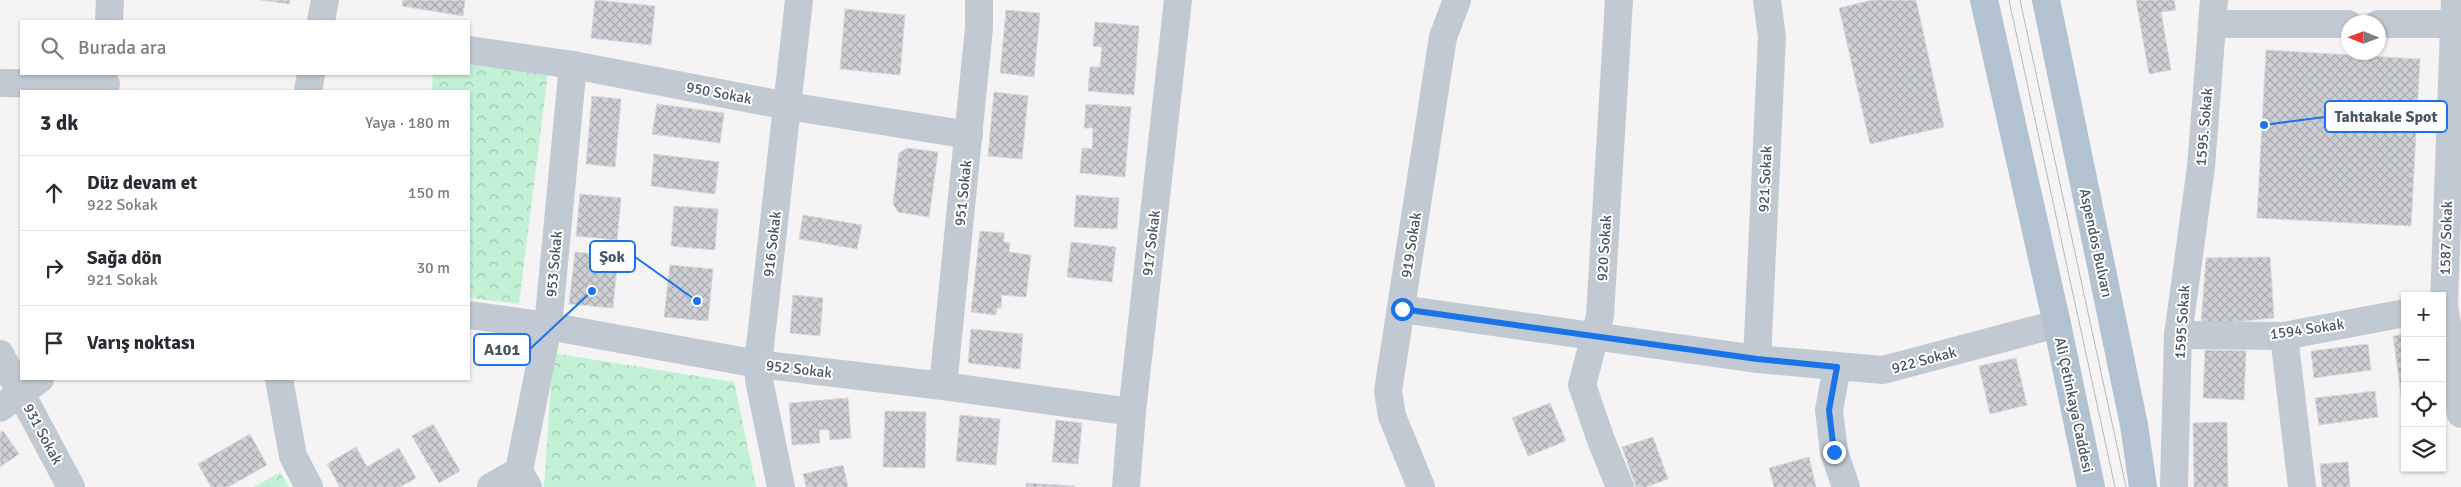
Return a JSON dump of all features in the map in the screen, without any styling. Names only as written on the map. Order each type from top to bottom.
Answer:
[{"type":"main road","points":[[1984,0],[2057,324]]},
{"type":"main road","name":"Aspendos Bulvarı","points":[[2046,0],[2134,425],[2143,487]]},
{"type":"main road","name":"Ali Çetinkaya Caddesi","points":[[2057,324],[2091,487]]},
{"type":"street","points":[[109,20],[110,0]]},
{"type":"street","points":[[321,20],[325,0]]},
{"type":"street","name":"916 Sokak","points":[[781,487],[759,380],[758,364],[800,0]]},
{"type":"street","name":"951 Sokak","points":[[943,386],[979,28],[979,0]]},
{"type":"street","name":"917 Sokak","points":[[1126,487],[1132,412],[1178,0]]},
{"type":"street","name":"919 Sokak","points":[[1421,487],[1392,416],[1388,391],[1443,37],[1457,0]]},
{"type":"street","name":"920 Sokak","points":[[1619,0],[1600,316],[1582,385],[1620,487]]},
{"type":"street","name":"921 Sokak","points":[[1757,359],[1772,37],[1767,0]]},
{"type":"street","points":[[2213,12],[2341,23]]},
{"type":"street","name":"1595. Sokak","points":[[2188,254],[2201,167],[2213,12]]},
{"type":"street","points":[[2386,23],[2457,16]]},
{"type":"street","name":"1587 Sokak","points":[[2444,292],[2457,16]]},
{"type":"street","name":"950 Sokak","points":[[470,50],[573,65],[788,106],[969,135]]},
{"type":"street","name":"953 Sokak","points":[[523,479],[548,326],[573,65]]},
{"type":"street","points":[[308,90],[311,75]]},
{"type":"street","points":[[0,83],[106,83]]},
{"type":"street","name":"1595 Sokak","points":[[2174,487],[2178,335],[2188,254]]},
{"type":"street","name":"922 Sokak","points":[[1402,309],[1757,359],[1884,370],[2057,324]]},
{"type":"street","name":"1594 Sokak","points":[[2178,335],[2284,336],[2401,314]]},
{"type":"street","name":"952 Sokak","points":[[470,315],[548,326],[758,364],[943,386],[1132,412]]},
{"type":"street","name":"1587 Sokak","points":[[2446,323],[2461,414]]},
{"type":"street","points":[[2284,336],[2302,487]]},
{"type":"street","name":"931 Sokak","points":[[0,354],[71,487]]},
{"type":"street","points":[[1837,367],[1829,410],[1834,452],[1846,487]]},
{"type":"street","points":[[279,380],[293,456],[310,487]]},
{"type":"street","points":[[491,487],[523,479]]},
{"type":"green space","points":[[470,62],[548,72],[519,304],[470,298],[470,90],[432,90],[433,75],[470,75]]},
{"type":"green space","points":[[553,353],[734,382],[756,487],[544,487]]},
{"type":"green space","points":[[280,472],[289,487],[254,487]]},
{"type":"building","points":[[261,0],[290,0],[289,4]]},
{"type":"building","points":[[403,0],[465,0],[463,16],[402,6]]},
{"type":"building","points":[[595,0],[655,6],[651,45],[591,38]]},
{"type":"building","points":[[1873,0],[1916,0],[1944,127],[1870,144],[1839,8]]},
{"type":"building","points":[[2136,0],[2174,0],[2176,10],[2161,12],[2171,70],[2149,74]]},
{"type":"building","points":[[845,9],[905,15],[900,75],[840,69]]},
{"type":"building","points":[[1006,10],[1040,13],[1034,77],[1000,73]]},
{"type":"building","points":[[1095,22],[1139,26],[1134,95],[1088,91],[1090,67],[1100,67],[1102,47],[1093,46]]},
{"type":"building","points":[[2266,50],[2341,54],[2341,60],[2386,60],[2386,57],[2420,59],[2411,226],[2257,218]]},
{"type":"building","points":[[994,92],[1028,96],[1022,159],[988,156]]},
{"type":"building","points":[[592,96],[621,99],[615,167],[586,164]]},
{"type":"building","points":[[657,104],[724,113],[720,143],[652,134]]},
{"type":"building","points":[[1086,104],[1131,107],[1125,177],[1080,173],[1082,148],[1092,149],[1093,128],[1084,128]]},
{"type":"building","points":[[907,148],[938,152],[929,217],[898,212],[893,204],[899,153]]},
{"type":"building","points":[[654,154],[719,162],[715,194],[651,186]]},
{"type":"building","points":[[580,194],[621,198],[617,240],[576,236]]},
{"type":"building","points":[[1076,195],[1119,198],[1117,229],[1074,227]]},
{"type":"building","points":[[674,206],[718,209],[715,250],[671,246]]},
{"type":"building","points":[[803,215],[862,225],[857,249],[799,239]]},
{"type":"building","points":[[980,231],[1004,233],[1004,242],[1010,243],[1009,252],[1031,255],[1026,297],[1002,295],[1001,308],[997,308],[996,315],[971,312]]},
{"type":"building","points":[[1071,242],[1116,247],[1112,282],[1067,277]]},
{"type":"building","points":[[575,252],[618,256],[613,308],[569,304]]},
{"type":"building","points":[[2270,257],[2274,318],[2201,325],[2206,258]]},
{"type":"building","points":[[670,265],[713,269],[708,321],[664,317]]},
{"type":"building","points":[[793,295],[823,298],[820,336],[790,333]]},
{"type":"building","points":[[971,329],[1023,334],[1020,369],[968,363]]},
{"type":"building","points":[[2401,335],[2401,394],[2393,336]]},
{"type":"building","points":[[2368,344],[2371,370],[2314,378],[2311,351]]},
{"type":"building","points":[[2205,350],[2246,351],[2244,400],[2203,398]]},
{"type":"building","points":[[2016,358],[2027,405],[1990,414],[1979,366]]},
{"type":"building","points":[[2375,391],[2378,417],[2319,425],[2315,398]]},
{"type":"building","points":[[848,398],[851,438],[830,440],[829,430],[819,430],[820,443],[792,445],[789,403]]},
{"type":"building","points":[[1550,403],[1566,441],[1528,456],[1512,418]]},
{"type":"building","points":[[885,411],[926,412],[925,468],[883,467]]},
{"type":"building","points":[[960,415],[1000,419],[996,465],[956,461]]},
{"type":"building","points":[[1056,420],[1082,423],[1078,464],[1052,462]]},
{"type":"building","points":[[2227,422],[2228,487],[2194,487],[2193,423]]},
{"type":"building","points":[[433,424],[460,471],[439,483],[412,436]]},
{"type":"building","points":[[3,431],[19,454],[0,467],[0,433]]},
{"type":"building","points":[[250,434],[267,465],[228,487],[211,487],[198,464]]},
{"type":"building","points":[[1653,437],[1668,479],[1646,487],[1636,487],[1622,447]]},
{"type":"building","points":[[356,447],[367,467],[399,448],[416,478],[400,487],[340,487],[327,464]]},
{"type":"building","points":[[1809,457],[1816,487],[1774,487],[1769,468]]},
{"type":"building","points":[[2348,462],[2350,487],[2322,487],[2320,464]]},
{"type":"building","points":[[843,465],[848,487],[806,487],[803,474]]},
{"type":"building","points":[[1026,483],[1075,486],[1075,487],[1026,487]]},
{"type":"tram line","points":[[2009,0],[2115,487]]},
{"type":"tram line","points":[[2020,0],[2126,487]]},
{"type":"place","name":"Tahtakale Spot","points":[[2264,125]]},
{"type":"place","name":"A101","points":[[592,291]]},
{"type":"place","name":"Şok","points":[[697,301]]},
{"type":"route","points":[[1402,309],[1757,359],[1837,367],[1829,410],[1834,452]]}]
